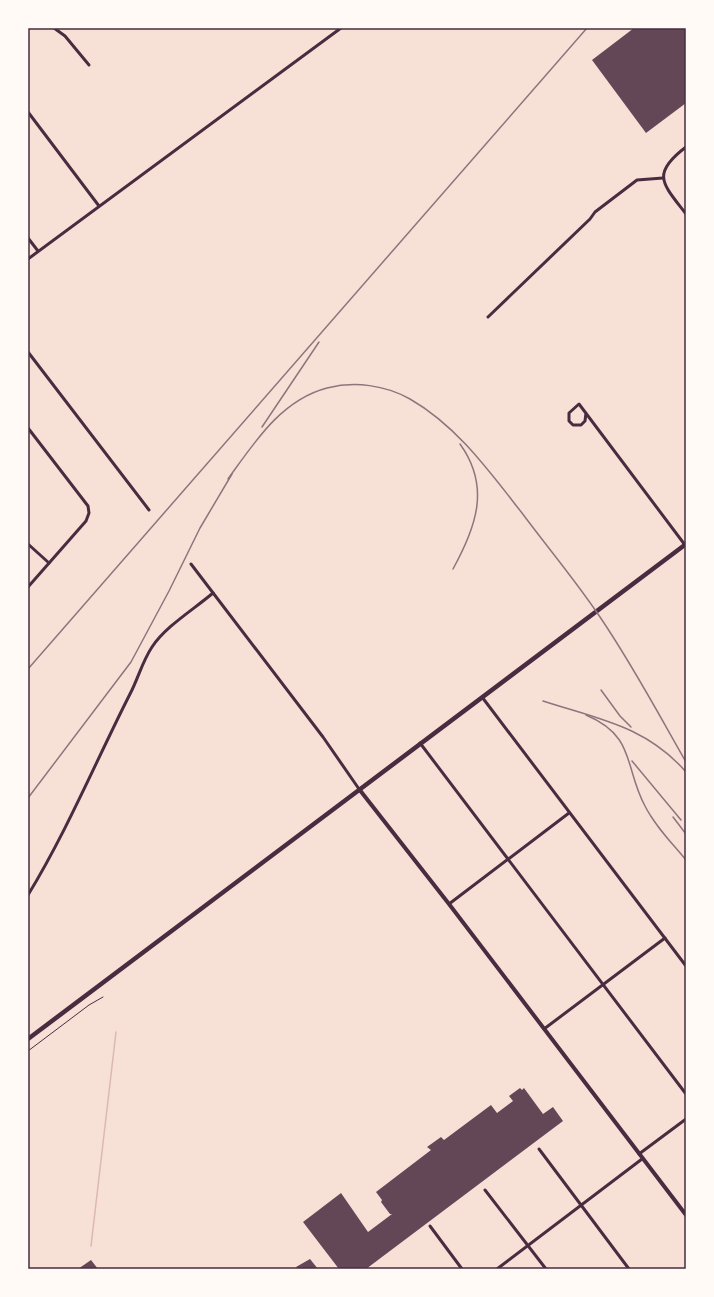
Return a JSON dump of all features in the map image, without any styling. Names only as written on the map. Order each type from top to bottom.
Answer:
[{"type":"main road","points":[[28,1039],[686,544]]},
{"type":"street","points":[[54,28],[65,36],[89,65]]},
{"type":"street","points":[[28,259],[341,28]]},
{"type":"street","points":[[28,112],[99,206]]},
{"type":"street","points":[[686,147],[668,161],[664,169],[664,178],[668,190],[686,214]]},
{"type":"street","points":[[488,317],[590,219],[595,212],[637,180],[664,178]]},
{"type":"street","points":[[28,238],[38,251]]},
{"type":"street","points":[[28,352],[149,510]]},
{"type":"street","points":[[586,413],[585,421],[578,426],[573,425],[568,419],[570,411],[579,404],[586,413],[686,544]]},
{"type":"street","points":[[28,587],[86,521],[90,513],[85,503],[29,430]]},
{"type":"street","points":[[28,544],[49,563]]},
{"type":"street","points":[[191,564],[323,737],[359,789],[449,904],[686,1215]]},
{"type":"street","points":[[28,895],[47,865],[86,788],[105,743],[134,687],[141,666],[152,646],[165,632],[213,593]]},
{"type":"street","points":[[482,697],[686,966]]},
{"type":"street","points":[[420,743],[686,1094]]},
{"type":"street","points":[[449,904],[569,813]]},
{"type":"street","points":[[544,1029],[665,938]]},
{"type":"street","points":[[639,1154],[686,1119]]},
{"type":"street","points":[[538,1149],[629,1269]]},
{"type":"street","points":[[497,1269],[642,1159]]},
{"type":"street","points":[[485,1190],[546,1269]]},
{"type":"street","points":[[430,1226],[462,1269]]},
{"type":"path","points":[[28,1051],[89,1005],[102,997]]},
{"type":"building","points":[[634,28],[685,28],[686,30],[686,103],[646,133],[592,60]]},
{"type":"building","points":[[520,1088],[522,1090],[524,1088],[543,1114],[553,1107],[563,1121],[366,1269],[339,1269],[303,1222],[341,1193],[368,1232],[392,1214],[390,1214],[381,1202],[382,1200],[376,1192],[431,1150],[427,1147],[441,1137],[444,1140],[491,1105],[497,1113],[513,1101],[509,1096]]},
{"type":"building","points":[[310,1259],[318,1269],[298,1269],[296,1267]]},
{"type":"building","points":[[91,1260],[98,1269],[78,1269]]},
{"type":"waterway","points":[[91,1246],[116,1032]]},
{"type":"railway","points":[[28,669],[587,28]]},
{"type":"railway","points":[[262,427],[319,342]]},
{"type":"railway","points":[[228,479],[270,424],[296,402],[311,394],[327,388],[359,385],[390,390],[410,399],[443,422],[471,450],[497,481],[572,578],[600,617],[623,653],[686,762]]},
{"type":"railway","points":[[453,569],[468,538],[477,507],[475,476],[470,460],[460,444]]},
{"type":"railway","points":[[28,798],[131,662],[169,591],[200,528],[232,474]]},
{"type":"railway","points":[[601,690],[620,716],[631,727]]},
{"type":"railway","points":[[543,701],[602,719],[638,734],[671,756],[686,772]]},
{"type":"railway","points":[[586,715],[602,723],[621,743],[638,792],[645,806],[664,834],[686,860]]},
{"type":"railway","points":[[632,761],[681,820]]},
{"type":"railway","points":[[673,817],[686,834]]}]
